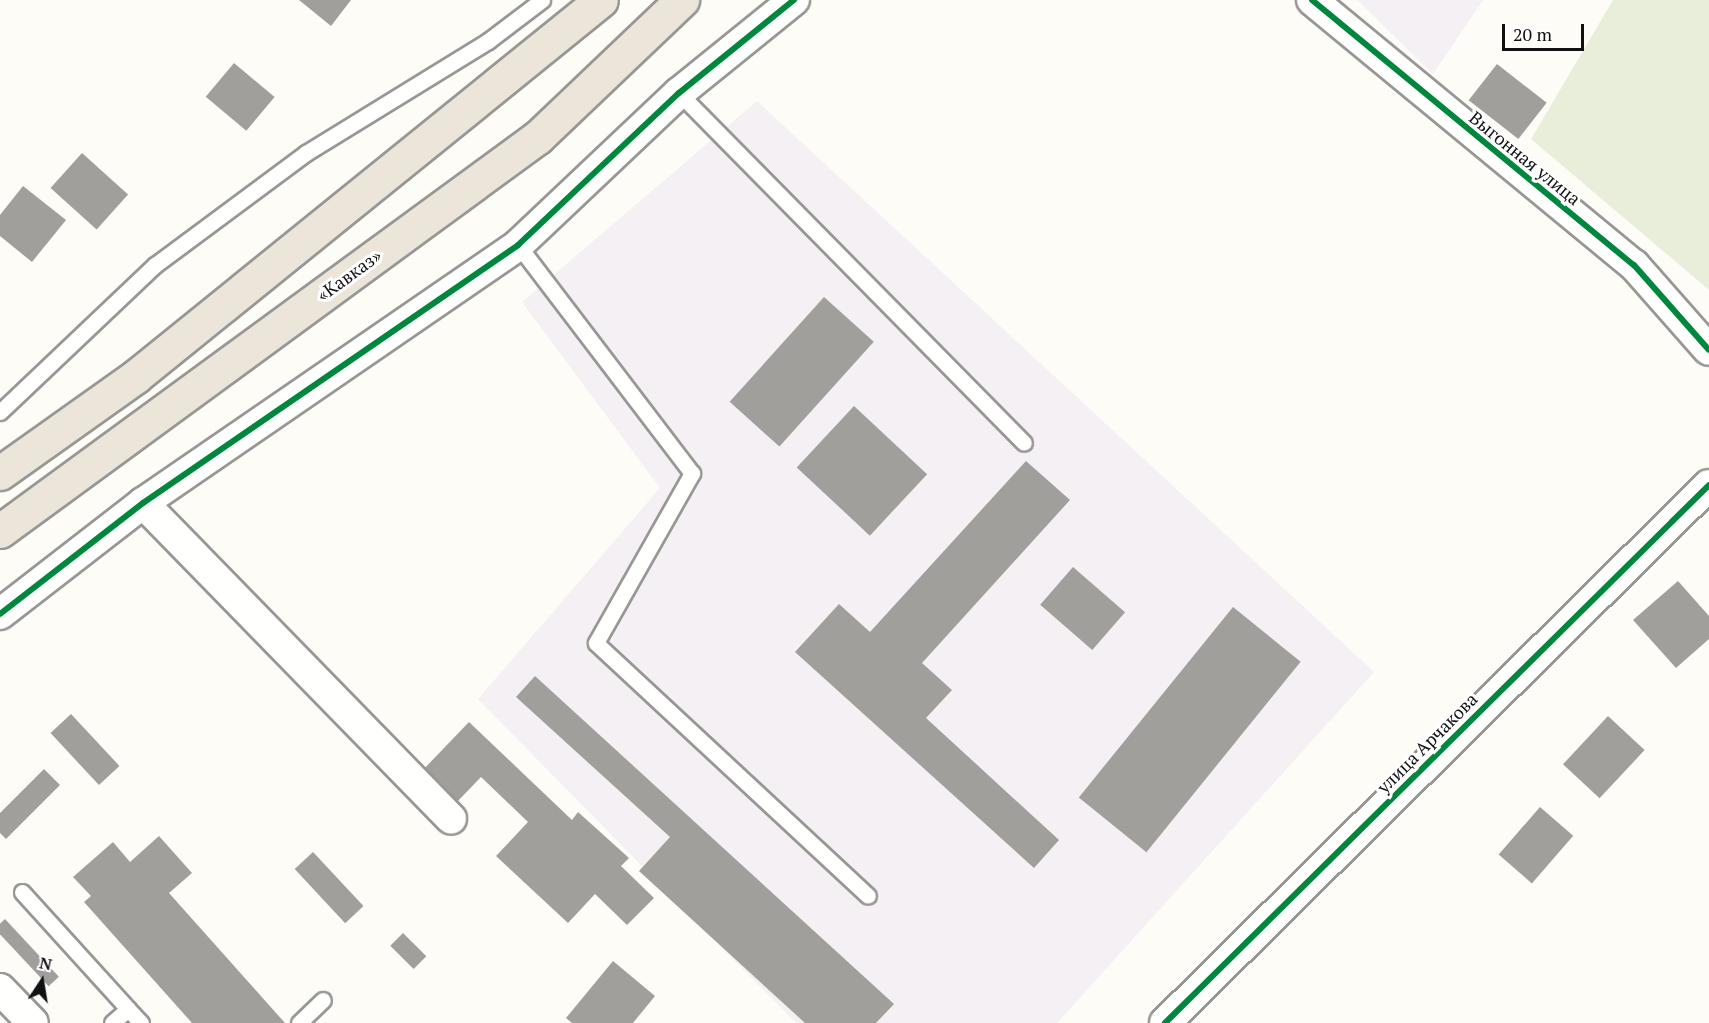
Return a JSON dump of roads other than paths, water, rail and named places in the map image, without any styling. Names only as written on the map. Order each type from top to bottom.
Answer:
[{"type":"highway","points":[[0,473],[135,377],[601,0]]},
{"type":"highway","name":"«Кавказ»","points":[[0,531],[538,136],[682,0]]},
{"type":"street","points":[[0,614],[143,502],[518,245],[679,93],[794,0]]},
{"type":"street","name":"Выгонная улица","points":[[1312,0],[1634,265],[1709,350]]},
{"type":"street","name":"улица Арчакова","points":[[1165,1023],[1709,485]]},
{"type":"street","points":[[143,502],[452,819]]},
{"type":"street","points":[[0,988],[33,1023]]},
{"type":"lane","points":[[0,412],[155,266],[306,153],[488,41],[542,0]]},
{"type":"lane","points":[[679,93],[1024,443]]},
{"type":"lane","points":[[518,245],[692,473],[596,643],[868,896]]},
{"type":"lane","points":[[22,892],[141,1023]]},
{"type":"lane","points":[[299,1023],[323,1000]]},
{"type":"lane","points":[[112,1023],[128,1009]]}]
